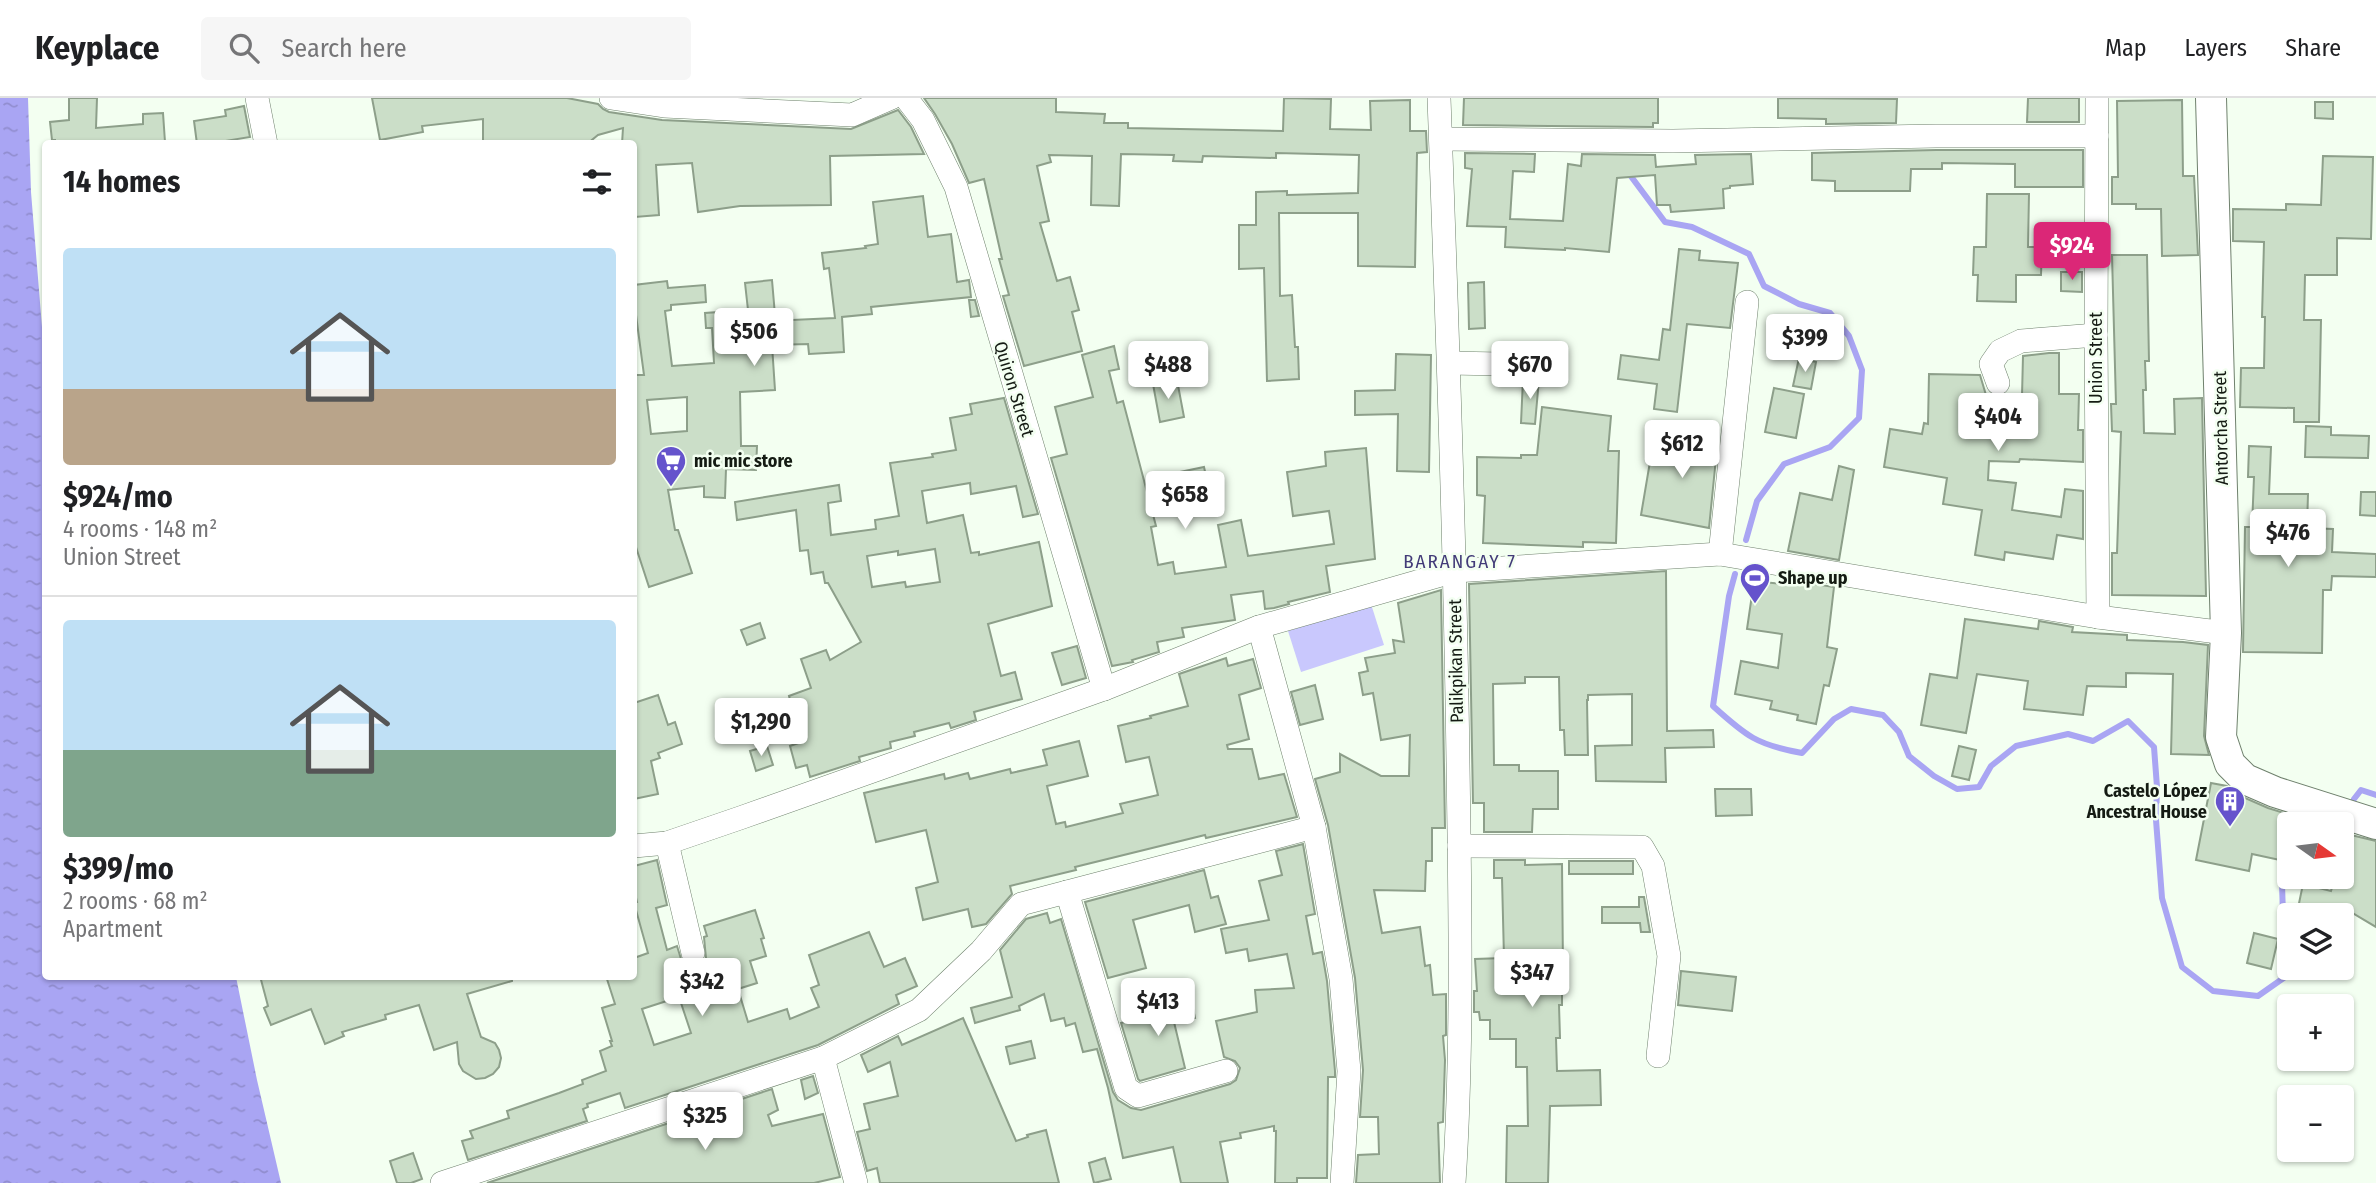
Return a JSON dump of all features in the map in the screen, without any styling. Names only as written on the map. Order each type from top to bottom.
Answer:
[{"type":"main road","name":"Antorcha Street","points":[[2211,98],[2226,632],[2221,737],[2230,764],[2245,779],[2276,792],[2376,824]]},
{"type":"street","points":[[257,98],[265,140]]},
{"type":"street","points":[[611,98],[664,106],[852,115],[891,98]]},
{"type":"street","name":"Quiron Street","points":[[906,98],[923,120],[956,187],[1104,689]]},
{"type":"street","name":"Palikpikan Street","points":[[1439,98],[1455,571],[1459,846],[1459,1105],[1454,1183]]},
{"type":"street","name":"Union Street","points":[[2097,98],[2095,335],[2098,617]]},
{"type":"street","points":[[1441,139],[1673,141],[2097,136]]},
{"type":"street","points":[[1720,554],[1747,302]]},
{"type":"street","points":[[1998,383],[1991,365],[2000,351],[2021,341],[2095,335]]},
{"type":"street","points":[[1449,363],[1548,365]]},
{"type":"street","points":[[637,846],[667,843],[1104,689],[1258,627],[1455,571],[1720,554],[2098,617],[2226,632]]},
{"type":"street","points":[[1258,627],[1314,827],[1341,979],[1349,1071],[1342,1183]]},
{"type":"street","points":[[442,1183],[822,1058],[919,1010],[981,951],[1021,904],[1314,827]]},
{"type":"street","points":[[667,843],[693,953]]},
{"type":"street","points":[[1459,846],[1642,847],[1653,866],[1669,956],[1658,1056]]},
{"type":"street","points":[[1067,892],[1126,1088],[1138,1096],[1226,1071]]},
{"type":"street","points":[[822,1058],[856,1183]]},
{"type":"shaded area","points":[[1371,604],[1384,645],[1301,672],[1288,631]]},
{"type":"water","points":[[0,98],[28,98],[31,192],[42,327],[42,980],[237,980],[281,1183],[0,1183]]},
{"type":"building","points":[[69,98],[97,98],[96,128],[143,124],[143,114],[163,113],[165,140],[52,140],[50,122],[69,120]]},
{"type":"building","points":[[372,98],[567,98],[598,104],[609,112],[662,120],[851,129],[898,110],[911,127],[924,154],[830,156],[831,205],[740,206],[698,212],[692,163],[656,165],[659,215],[637,217],[637,140],[622,140],[623,128],[598,135],[592,140],[483,140],[483,119],[422,126],[423,132],[380,140]]},
{"type":"building","points":[[924,98],[1056,98],[1056,112],[1105,114],[1104,123],[1128,123],[1128,128],[1283,131],[1284,98],[1331,99],[1330,129],[1371,130],[1370,101],[1410,100],[1410,131],[1426,131],[1427,152],[1417,153],[1415,267],[1358,266],[1358,213],[1279,213],[1280,296],[1292,295],[1299,379],[1267,381],[1264,268],[1239,269],[1239,225],[1256,225],[1256,192],[1287,191],[1287,195],[1358,193],[1359,155],[1276,153],[1276,158],[1203,156],[1202,162],[1173,161],[1174,155],[1121,154],[1119,206],[1091,205],[1092,156],[1049,155],[1051,162],[1037,166],[1049,221],[1040,223],[1057,281],[1070,277],[1079,310],[1072,312],[1082,351],[1024,366],[1003,296],[1009,295],[999,259],[1002,259],[984,179],[969,183],[952,144]]},
{"type":"building","points":[[1464,98],[1658,98],[1658,123],[1653,123],[1653,127],[1463,125]]},
{"type":"building","points":[[1778,98],[1897,99],[1896,123],[1826,124],[1826,119],[1778,118]]},
{"type":"building","points":[[2028,98],[2079,98],[2079,122],[2027,122]]},
{"type":"building","points":[[2182,100],[2183,176],[2194,176],[2198,255],[2162,256],[2161,209],[2136,209],[2136,204],[2112,204],[2112,177],[2118,177],[2117,101]]},
{"type":"building","points":[[2315,102],[2333,102],[2333,119],[2315,118]]},
{"type":"building","points":[[244,106],[250,137],[196,140],[194,121],[226,116],[225,110]]},
{"type":"building","points":[[2083,150],[2083,187],[2015,187],[2015,164],[1942,163],[1942,169],[1911,169],[1910,191],[1835,191],[1835,181],[1812,180],[1812,153]]},
{"type":"building","points":[[1465,153],[1535,154],[1534,172],[1513,171],[1510,219],[1563,221],[1568,164],[1581,166],[1582,154],[1655,155],[1656,167],[1696,164],[1695,155],[1751,154],[1753,184],[1723,189],[1724,208],[1671,212],[1670,205],[1657,205],[1655,175],[1617,178],[1609,252],[1505,247],[1506,227],[1467,226],[1472,169],[1465,168]]},
{"type":"building","points":[[2323,156],[2373,157],[2371,239],[2337,238],[2337,275],[2305,275],[2304,320],[2321,320],[2319,422],[2294,422],[2294,408],[2240,407],[2241,368],[2264,368],[2264,242],[2233,241],[2233,209],[2286,210],[2286,204],[2321,205]]},
{"type":"building","points":[[1987,194],[2029,194],[2028,247],[2042,247],[2041,275],[2016,275],[2016,302],[1977,301],[1978,275],[1973,275],[1974,247],[1986,247]]},
{"type":"building","points":[[923,196],[928,237],[951,234],[957,282],[969,280],[971,297],[871,307],[872,314],[842,317],[844,352],[809,354],[808,344],[772,345],[775,390],[740,392],[741,446],[757,446],[756,470],[726,469],[725,498],[704,497],[704,486],[668,490],[675,530],[678,530],[692,573],[649,587],[637,550],[637,375],[644,375],[637,322],[637,285],[667,281],[668,288],[705,285],[706,302],[671,305],[671,310],[665,311],[672,366],[714,363],[712,328],[706,328],[705,313],[748,310],[745,283],[772,280],[775,315],[791,315],[792,320],[835,318],[829,268],[824,269],[822,253],[878,244],[873,202]],"holes":[[[687,397],[687,431],[651,434],[647,400]]]},
{"type":"building","points":[[1679,249],[1700,251],[1699,260],[1738,263],[1730,328],[1687,324],[1677,412],[1654,409],[1657,384],[1618,379],[1621,355],[1659,360],[1663,329],[1670,330]]},
{"type":"building","points":[[2112,255],[2147,255],[2149,361],[2145,361],[2144,433],[2175,434],[2174,399],[2202,398],[2206,596],[2112,595],[2112,553],[2117,553],[2121,432],[2112,431],[2111,404],[2116,404]]},
{"type":"building","points":[[2061,272],[2082,272],[2082,292],[2061,291]]},
{"type":"building","points":[[1484,282],[1485,328],[1469,329],[1468,283]]},
{"type":"building","points":[[969,300],[975,300],[979,316],[971,317]]},
{"type":"building","points":[[1114,346],[1119,369],[1109,371],[1117,403],[1123,401],[1156,526],[1151,527],[1158,565],[1173,562],[1175,574],[1226,567],[1218,525],[1241,520],[1248,556],[1334,544],[1329,511],[1293,516],[1287,472],[1326,466],[1325,452],[1366,448],[1375,559],[1326,566],[1330,592],[1274,608],[1265,609],[1263,591],[1231,595],[1235,620],[1182,628],[1184,637],[1157,642],[1159,652],[1132,660],[1133,662],[1112,666],[1051,458],[1067,454],[1055,407],[1093,397],[1082,355]]},
{"type":"building","points":[[2059,353],[2059,394],[2079,394],[2078,430],[2083,430],[2083,462],[2020,459],[2019,462],[1989,461],[1988,480],[2016,483],[2012,510],[2061,517],[2065,489],[2083,491],[2083,539],[2057,535],[2053,559],[2005,552],[2004,560],[1975,555],[1982,510],[1943,504],[1947,478],[1884,467],[1890,429],[1922,434],[1924,423],[1928,424],[1929,374],[1980,375],[1986,395],[2022,396],[2023,356]]},
{"type":"building","points":[[1396,354],[1431,355],[1429,472],[1397,471],[1398,414],[1355,415],[1355,391],[1395,390]]},
{"type":"building","points":[[1799,358],[1816,362],[1811,389],[1793,386]]},
{"type":"building","points":[[1523,379],[1539,379],[1535,424],[1521,423]]},
{"type":"building","points":[[1177,380],[1184,417],[1160,422],[1153,384]]},
{"type":"building","points":[[1774,388],[1804,394],[1796,438],[1765,432]]},
{"type":"building","points":[[1004,398],[1038,514],[1023,517],[1016,486],[971,494],[970,483],[922,491],[927,523],[963,515],[971,553],[979,552],[979,555],[1039,542],[1052,606],[988,624],[1001,676],[1015,672],[1022,699],[974,712],[976,720],[951,728],[949,723],[914,732],[915,736],[890,742],[891,748],[859,757],[860,761],[810,777],[807,765],[796,768],[790,746],[801,742],[789,696],[811,688],[801,659],[826,650],[830,660],[861,642],[828,583],[825,583],[823,572],[811,574],[808,550],[800,551],[796,510],[737,520],[735,502],[839,485],[841,501],[828,503],[831,535],[876,529],[875,520],[899,516],[890,463],[933,457],[932,454],[956,450],[950,418],[972,414],[970,404]],"holes":[[[935,549],[940,582],[906,587],[905,582],[872,587],[867,556],[898,551],[898,555]]]},
{"type":"building","points":[[1542,407],[1611,416],[1608,451],[1619,451],[1616,543],[1583,542],[1583,547],[1483,543],[1485,496],[1477,495],[1477,457],[1521,458],[1521,455],[1537,455]]},
{"type":"building","points":[[2306,426],[2331,427],[2331,435],[2369,436],[2368,458],[2305,457]]},
{"type":"building","points":[[1682,429],[1716,433],[1709,528],[1641,515],[1653,444],[1679,448]]},
{"type":"building","points":[[2249,446],[2271,447],[2269,494],[2308,494],[2307,528],[2333,529],[2332,552],[2376,554],[2376,577],[2332,576],[2331,590],[2323,590],[2322,653],[2243,652],[2245,527],[2252,527],[2254,477],[2248,477]]},
{"type":"building","points":[[1839,466],[1854,470],[1839,560],[1788,551],[1800,493],[1832,500]]},
{"type":"building","points":[[1204,467],[1211,499],[1176,505],[1170,474]]},
{"type":"building","points":[[2361,492],[2376,492],[2376,516],[2360,515]]},
{"type":"building","points":[[1666,571],[1667,731],[1713,730],[1714,747],[1665,748],[1666,782],[1596,781],[1595,746],[1632,745],[1632,694],[1588,695],[1588,755],[1565,755],[1564,730],[1560,730],[1559,677],[1525,677],[1525,683],[1493,684],[1494,765],[1519,765],[1519,771],[1558,771],[1558,809],[1533,809],[1532,832],[1484,832],[1484,803],[1473,803],[1469,584]]},
{"type":"building","points":[[1783,579],[1834,587],[1827,647],[1837,649],[1829,686],[1824,685],[1816,724],[1797,720],[1798,715],[1770,709],[1772,701],[1735,694],[1741,661],[1778,668],[1782,634],[1747,629],[1754,581],[1782,584]]},
{"type":"building","points":[[1441,590],[1445,828],[1432,828],[1432,861],[1426,861],[1425,891],[1374,890],[1382,933],[1420,927],[1425,966],[1430,965],[1433,995],[1446,994],[1443,1122],[1438,1123],[1440,1183],[1356,1183],[1358,1155],[1379,1154],[1378,1117],[1360,1117],[1363,1070],[1355,978],[1328,825],[1315,779],[1340,772],[1340,754],[1381,776],[1409,776],[1410,735],[1381,740],[1373,693],[1363,695],[1359,673],[1368,671],[1365,658],[1395,653],[1393,640],[1404,642],[1398,603]]},
{"type":"building","points":[[1965,619],[2038,629],[2039,621],[2073,627],[2072,632],[2127,635],[2127,640],[2208,645],[2204,736],[2209,755],[2171,754],[2173,674],[2126,673],[2126,687],[2087,686],[2083,715],[2024,709],[2028,681],[1977,674],[1966,733],[1921,725],[1930,674],[1957,678]]},
{"type":"building","points":[[760,623],[765,638],[747,645],[741,630]]},
{"type":"building","points":[[1077,646],[1086,678],[1062,685],[1052,653]]},
{"type":"building","points":[[1226,658],[1228,666],[1253,659],[1261,688],[1239,695],[1249,739],[1227,745],[1228,749],[1252,749],[1259,779],[1284,774],[1297,817],[1206,838],[1205,835],[1010,886],[1012,894],[986,924],[972,927],[968,909],[923,920],[916,888],[938,882],[926,830],[876,842],[864,793],[944,774],[945,779],[968,773],[970,779],[1010,769],[1011,773],[1047,765],[1043,750],[1079,741],[1088,776],[1047,786],[1056,824],[1065,822],[1066,827],[1123,813],[1120,804],[1158,795],[1149,757],[1126,762],[1118,726],[1188,706],[1179,674]]},
{"type":"building","points":[[1315,685],[1323,719],[1300,725],[1291,692]]},
{"type":"building","points":[[658,695],[668,725],[675,722],[682,744],[658,753],[660,758],[651,761],[658,794],[637,798],[637,702]]},
{"type":"building","points":[[767,746],[773,765],[756,771],[750,751]]},
{"type":"building","points":[[1959,746],[1976,750],[1969,780],[1952,776]]},
{"type":"building","name":"Castelo López Ancestral House","points":[[2211,783],[2227,786],[2238,795],[2281,812],[2277,812],[2277,859],[2252,854],[2249,871],[2196,860]]},
{"type":"building","points":[[1715,789],[1751,789],[1752,815],[1716,816]]},
{"type":"building","points":[[2354,836],[2376,841],[2376,927],[2354,914],[2354,903],[2299,903],[2302,889],[2354,889]]},
{"type":"building","points":[[1303,844],[1315,914],[1306,916],[1313,954],[1322,952],[1335,1071],[1335,1077],[1328,1077],[1327,1178],[1297,1178],[1297,1183],[1275,1183],[1274,1126],[1240,1133],[1241,1138],[1220,1142],[1228,1183],[1181,1183],[1173,1147],[1123,1158],[1097,1049],[1083,1052],[1075,1023],[1066,1026],[1064,1018],[1051,1021],[1044,994],[1019,1006],[1020,1010],[975,1023],[971,1008],[1012,997],[1000,950],[1026,919],[1047,913],[1050,923],[1061,919],[1113,1092],[1118,1100],[1131,1108],[1141,1110],[1230,1084],[1236,1080],[1240,1068],[1235,1061],[1224,1057],[1216,1021],[1257,1012],[1255,990],[1294,988],[1287,954],[1249,961],[1247,949],[1226,953],[1221,929],[1269,920],[1259,881],[1282,875],[1276,851]]},
{"type":"building","points":[[657,860],[667,905],[656,908],[667,950],[677,946],[682,962],[688,966],[697,966],[706,958],[704,937],[707,936],[704,926],[755,910],[764,938],[761,939],[766,956],[750,961],[757,983],[738,989],[748,1022],[787,1009],[790,1019],[819,1007],[811,988],[819,985],[809,955],[869,932],[884,967],[905,958],[917,986],[896,995],[899,1004],[818,1045],[625,1108],[620,1093],[587,1104],[588,1107],[583,1109],[587,1121],[468,1160],[462,1141],[473,1138],[470,1131],[509,1118],[507,1111],[583,1084],[582,1080],[606,1071],[600,1051],[612,1046],[612,1041],[602,1008],[615,1004],[607,980],[637,980],[637,957],[648,953],[637,914],[637,865]],"holes":[[[679,997],[691,1033],[654,1045],[642,1009]]]},
{"type":"building","points":[[1494,860],[1525,860],[1525,865],[1562,864],[1563,969],[1562,1005],[1559,1005],[1560,1038],[1556,1038],[1557,1071],[1600,1070],[1601,1105],[1550,1106],[1548,1183],[1506,1183],[1507,1126],[1528,1126],[1527,1067],[1516,1067],[1516,1039],[1490,1039],[1490,1020],[1480,1020],[1479,1012],[1474,1012],[1474,991],[1477,991],[1475,959],[1504,958],[1502,878],[1494,878]]},
{"type":"building","points":[[1569,861],[1633,861],[1633,874],[1569,874]]},
{"type":"building","points":[[1204,870],[1211,898],[1218,896],[1226,924],[1195,932],[1189,905],[1133,920],[1146,968],[1108,978],[1085,902]]},
{"type":"building","points":[[1639,897],[1644,897],[1650,932],[1641,932],[1640,923],[1602,923],[1602,907],[1639,907]]},
{"type":"building","points":[[2254,933],[2277,939],[2271,969],[2247,963]]},
{"type":"building","points":[[1681,971],[1736,977],[1732,1011],[1678,1005]]},
{"type":"building","points":[[261,980],[512,980],[467,994],[481,1037],[495,1043],[501,1058],[499,1067],[493,1074],[476,1079],[463,1071],[459,1064],[457,1042],[434,1050],[419,1005],[385,1015],[386,1019],[342,1032],[344,1036],[325,1044],[311,1009],[271,1025],[264,1008],[268,1006]]},
{"type":"building","points":[[1190,994],[1195,1018],[1174,1022],[1185,1068],[1140,1081],[1121,1023],[1159,1013],[1156,997]]},
{"type":"building","points":[[963,1018],[1016,1141],[1046,1130],[1059,1183],[880,1183],[877,1168],[867,1171],[857,1132],[870,1129],[864,1104],[898,1096],[890,1062],[868,1072],[861,1055],[898,1036],[902,1045]]},
{"type":"building","points":[[1031,1041],[1035,1058],[1010,1064],[1006,1047]]},
{"type":"building","points":[[813,1076],[818,1093],[805,1099],[801,1080]]},
{"type":"building","points":[[772,1089],[778,1110],[768,1115],[772,1126],[823,1114],[840,1177],[814,1183],[487,1183]]},
{"type":"building","points":[[413,1153],[422,1179],[411,1183],[397,1183],[390,1161]]},
{"type":"building","points":[[1105,1158],[1111,1179],[1094,1183],[1089,1163]]},
{"type":"waterway","points":[[1629,171],[1665,222],[1692,227],[1749,254],[1764,286],[1799,304],[1830,313],[1849,336],[1862,370],[1859,418],[1830,447],[1784,464],[1757,501],[1746,540]]},
{"type":"waterway","points":[[1735,574],[1729,596],[1713,706],[1753,738],[1802,753],[1834,719],[1851,709],[1883,715],[1899,732],[1909,756],[1934,776],[1957,789],[1979,787],[1991,766],[2016,746],[2068,734],[2093,741],[2128,721],[2154,747],[2162,898],[2182,967],[2213,991],[2258,996],[2285,977],[2282,889]]},
{"type":"waterway","points":[[2354,799],[2361,790],[2376,795]]},
{"type":"place","name":"mic mic store","points":[[671,488]]},
{"type":"place","name":"Shape up","points":[[1755,605]]},
{"type":"place","name":"Castelo López Ancestral House","points":[[2230,828]]},
{"type":"district","name":"BARANGAY 7","points":[[1460,561]]}]
